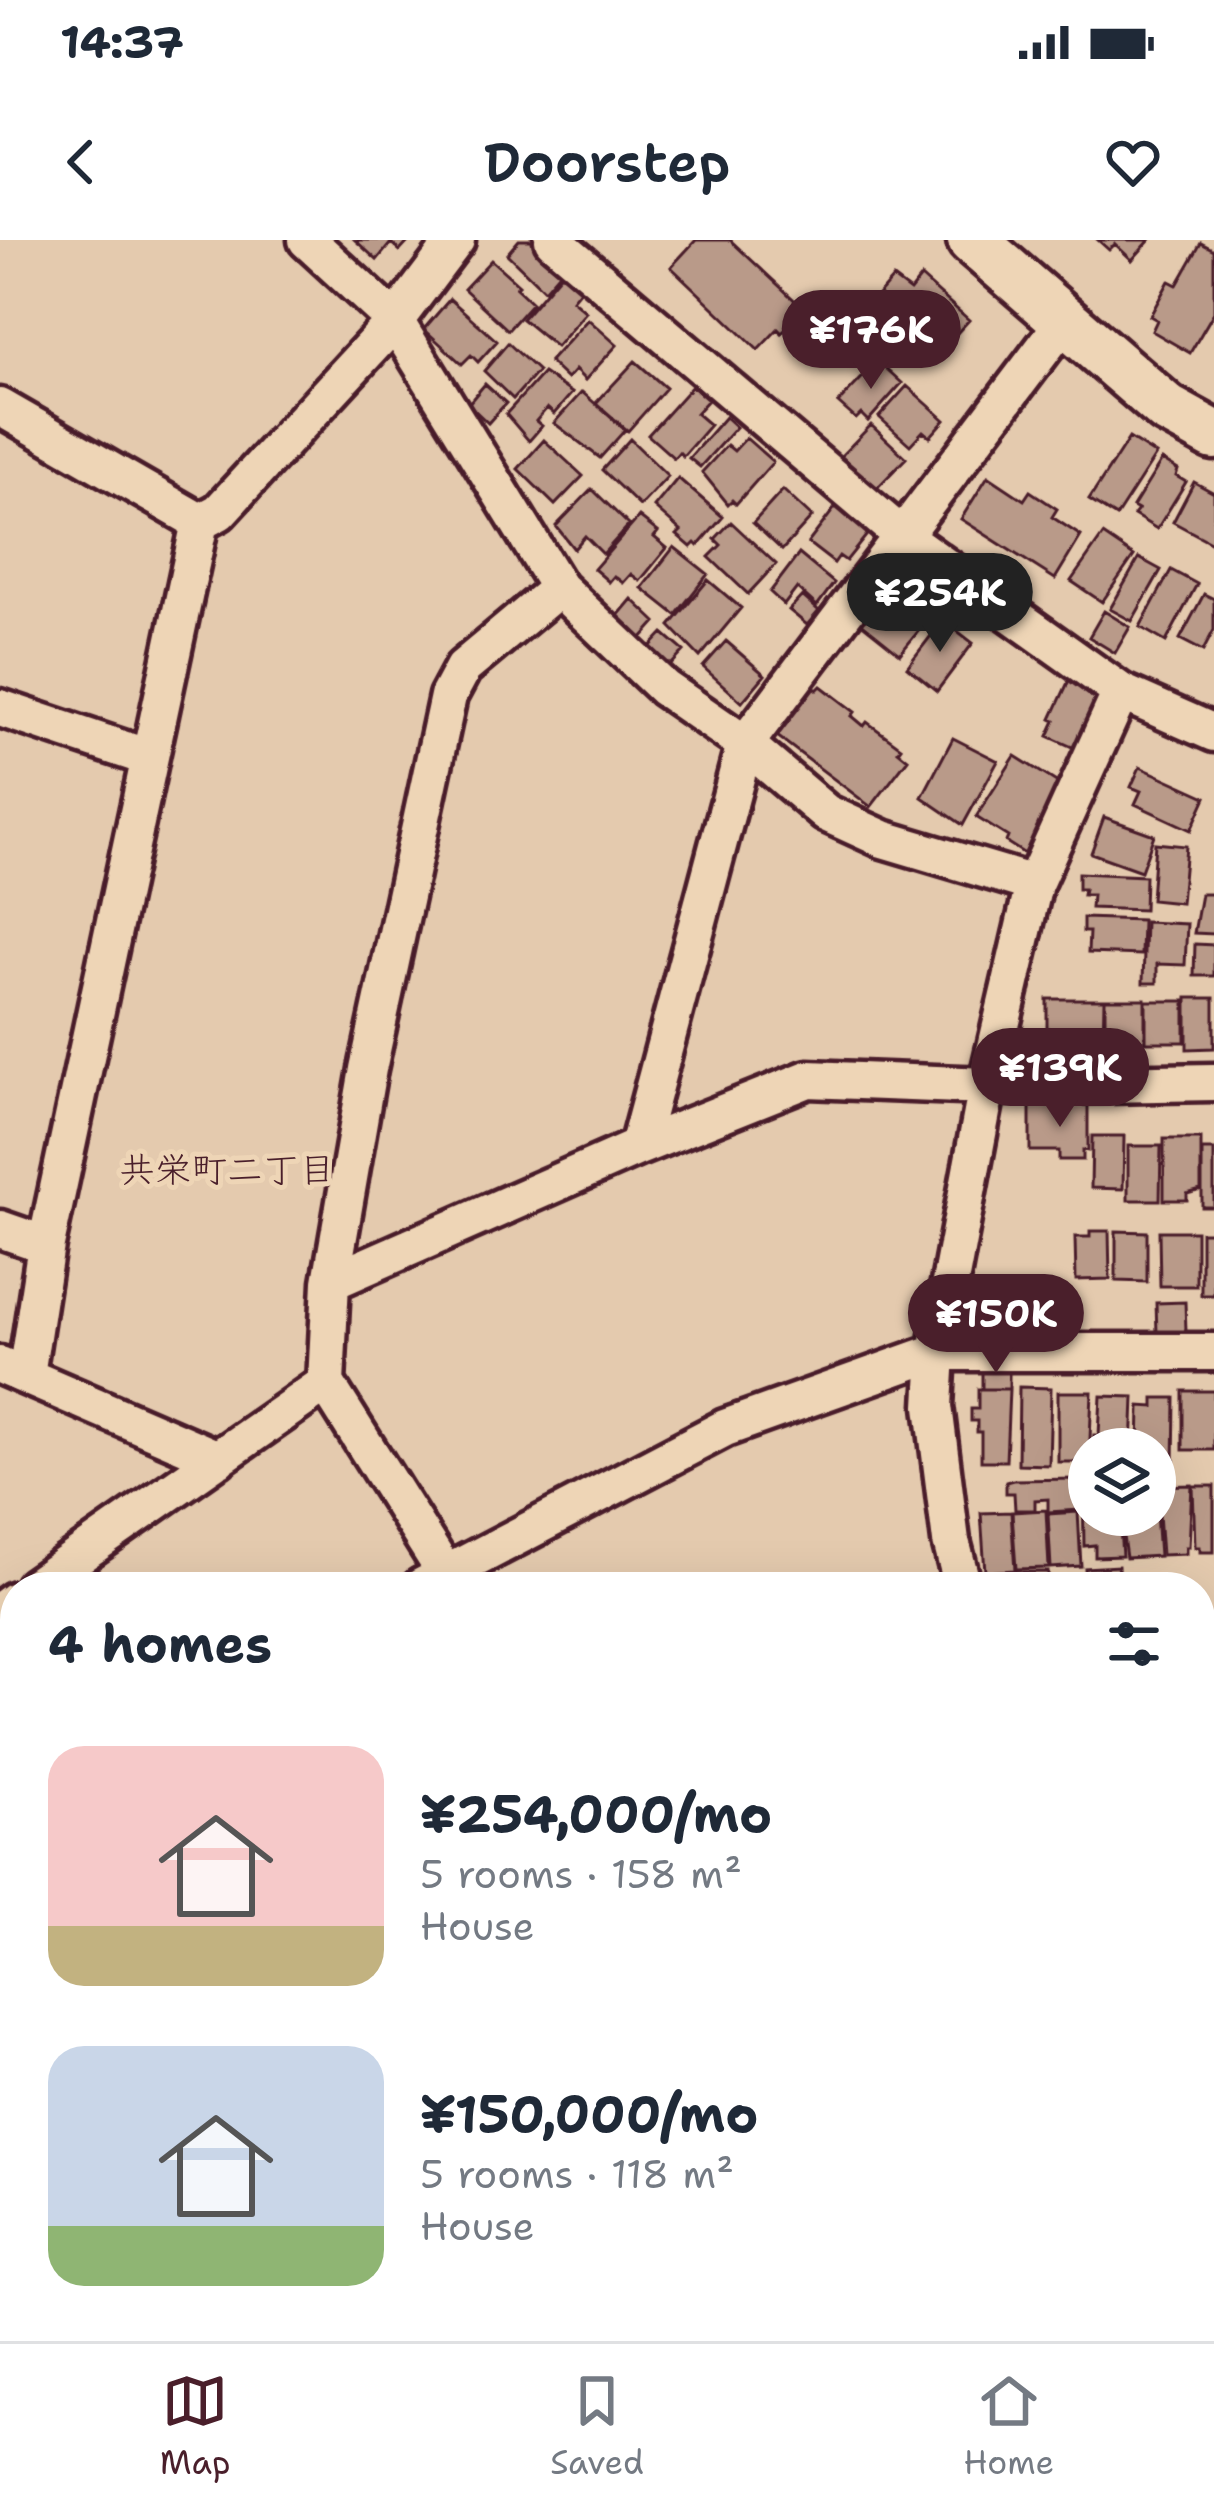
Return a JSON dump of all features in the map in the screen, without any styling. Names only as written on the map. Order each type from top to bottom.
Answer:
[{"type":"street","points":[[307,240],[395,321],[559,588],[664,688],[745,744],[826,813],[883,839],[1034,884]]},
{"type":"street","points":[[200,522],[219,512],[395,321],[456,240]]},
{"type":"street","points":[[553,240],[901,535],[1121,692],[1214,733]]},
{"type":"street","points":[[972,240],[1167,409],[1214,434]]},
{"type":"street","points":[[638,1147],[745,744],[1066,319]]},
{"type":"street","points":[[0,406],[200,522]]},
{"type":"street","points":[[200,522],[46,1245],[13,1370],[218,1459]]},
{"type":"street","points":[[435,1572],[326,1382],[331,1282],[372,1046],[448,696],[463,668],[559,588]]},
{"type":"street","points":[[959,1572],[934,1406],[937,1352],[987,1086],[1034,884],[1121,692]]},
{"type":"street","points":[[0,708],[149,758]]},
{"type":"street","points":[[331,1282],[638,1147],[808,1079],[987,1086],[1214,1082]]},
{"type":"street","points":[[0,1229],[46,1245]]},
{"type":"street","points":[[461,1572],[724,1427],[937,1352],[1214,1352]]},
{"type":"street","points":[[56,1572],[326,1382]]},
{"type":"building","points":[[355,240],[410,240],[400,251],[391,243],[377,260]]},
{"type":"building","points":[[519,240],[533,240],[564,267],[544,290],[507,254]]},
{"type":"building","points":[[696,240],[730,240],[804,309],[758,350],[671,267]]},
{"type":"building","points":[[1098,240],[1150,240],[1132,260],[1115,244],[1109,250]]},
{"type":"building","points":[[1201,243],[1214,250],[1214,312],[1190,353],[1152,331],[1157,320],[1150,316],[1169,281],[1177,285]]},
{"type":"building","points":[[491,260],[532,303],[508,330],[464,289]]},
{"type":"building","points":[[566,268],[585,284],[572,300],[586,312],[556,347],[522,319]]},
{"type":"building","points":[[921,277],[969,320],[931,361],[871,303],[893,278],[910,291]]},
{"type":"building","points":[[450,299],[497,341],[478,362],[471,355],[462,364],[424,329]]},
{"type":"building","points":[[588,319],[617,345],[585,380],[575,370],[567,379],[549,362]]},
{"type":"building","points":[[508,343],[538,371],[513,399],[484,371]]},
{"type":"building","points":[[635,361],[666,388],[628,431],[596,403]]},
{"type":"building","points":[[878,361],[902,383],[868,421],[861,414],[856,419],[838,403]]},
{"type":"building","points":[[543,373],[572,393],[554,414],[547,408],[536,421],[542,426],[529,441],[506,414]]},
{"type":"building","points":[[485,384],[506,403],[488,423],[468,404]]},
{"type":"building","points":[[692,386],[708,400],[696,413],[710,425],[683,456],[679,452],[674,458],[648,435]]},
{"type":"building","points":[[907,386],[945,420],[930,437],[923,431],[910,445],[879,417]]},
{"type":"building","points":[[582,392],[625,430],[600,458],[554,423]]},
{"type":"building","points":[[725,417],[736,427],[700,467],[689,458]]},
{"type":"building","points":[[871,425],[906,458],[876,489],[841,456]]},
{"type":"building","points":[[746,438],[773,462],[736,504],[732,500],[728,504],[702,472],[727,445],[734,451]]},
{"type":"building","points":[[1129,438],[1156,455],[1116,517],[1089,500]]},
{"type":"building","points":[[630,439],[668,476],[640,506],[602,470]]},
{"type":"building","points":[[544,440],[583,476],[555,505],[518,469]]},
{"type":"building","points":[[1162,460],[1186,482],[1157,529],[1134,515],[1138,510],[1133,507]]},
{"type":"building","points":[[988,476],[1024,500],[1030,491],[1057,509],[1052,517],[1081,536],[1055,579],[961,519]]},
{"type":"building","points":[[678,478],[723,517],[698,546],[691,547],[677,535],[681,531],[654,507]]},
{"type":"building","points":[[1194,482],[1214,493],[1214,544],[1173,522]]},
{"type":"building","points":[[592,489],[629,525],[603,554],[585,536],[574,549],[556,526]]},
{"type":"building","points":[[783,490],[812,517],[782,550],[753,523]]},
{"type":"building","points":[[837,505],[870,531],[846,561],[839,556],[834,563],[808,543]]},
{"type":"building","points":[[639,517],[658,532],[654,537],[667,548],[640,581],[631,574],[623,583],[614,576],[609,582],[594,569]]},
{"type":"building","points":[[731,522],[776,564],[748,594],[709,557],[721,545],[715,539]]},
{"type":"building","points":[[1103,535],[1134,556],[1102,602],[1071,581]]},
{"type":"building","points":[[674,547],[708,574],[676,615],[642,588]]},
{"type":"building","points":[[799,554],[834,583],[817,606],[797,588],[784,605],[770,592]]},
{"type":"building","points":[[1139,558],[1161,570],[1132,621],[1110,609]]},
{"type":"building","points":[[1171,570],[1197,584],[1166,642],[1140,627]]},
{"type":"building","points":[[708,580],[741,608],[700,657],[670,626]]},
{"type":"building","points":[[893,581],[933,613],[900,654],[860,622]]},
{"type":"building","points":[[950,593],[974,609],[961,629],[936,613]]},
{"type":"building","points":[[1204,594],[1214,599],[1214,630],[1203,651],[1180,639]]},
{"type":"building","points":[[802,596],[819,611],[807,625],[789,610]]},
{"type":"building","points":[[632,599],[656,622],[640,640],[616,618]]},
{"type":"building","points":[[1104,611],[1130,627],[1115,653],[1089,637]]},
{"type":"building","points":[[943,620],[973,643],[937,691],[907,667]]},
{"type":"building","points":[[663,633],[684,651],[669,667],[648,649]]},
{"type":"building","points":[[726,641],[765,675],[742,702],[703,667]]},
{"type":"building","points":[[1070,678],[1113,698],[1079,750],[1048,736]]},
{"type":"building","points":[[810,684],[817,690],[821,686],[855,712],[852,716],[864,726],[867,722],[901,747],[898,751],[908,759],[871,807],[773,733]]},
{"type":"building","points":[[953,738],[998,761],[963,825],[922,797]]},
{"type":"building","points":[[1015,756],[1066,788],[1031,858],[976,817]]},
{"type":"building","points":[[1140,767],[1206,797],[1191,830],[1135,804],[1141,791],[1131,787]]},
{"type":"building","points":[[1104,817],[1154,835],[1141,871],[1091,853]]},
{"type":"building","points":[[1155,843],[1186,846],[1181,903],[1151,900]]},
{"type":"building","points":[[1078,873],[1145,876],[1144,910],[1091,908],[1092,895],[1078,889]]},
{"type":"building","points":[[1201,894],[1214,894],[1214,934],[1194,933]]},
{"type":"building","points":[[1083,918],[1142,920],[1141,955],[1088,953],[1089,932],[1083,932]]},
{"type":"building","points":[[1145,922],[1187,924],[1185,965],[1157,964],[1157,983],[1143,983]]},
{"type":"building","points":[[1195,944],[1214,945],[1214,976],[1194,976]]},
{"type":"building","points":[[1187,998],[1214,998],[1214,1048],[1187,1049]]},
{"type":"building","points":[[1047,999],[1104,999],[1103,1044],[1047,1040]]},
{"type":"building","points":[[1105,999],[1145,999],[1145,1042],[1105,1042]]},
{"type":"building","points":[[1146,1001],[1185,1001],[1185,1042],[1146,1042]]},
{"type":"building","points":[[1030,1105],[1088,1105],[1088,1151],[1083,1150],[1083,1160],[1059,1160],[1059,1151],[1030,1151]]},
{"type":"building","points":[[1092,1136],[1124,1136],[1123,1189],[1091,1188]]},
{"type":"building","points":[[1164,1139],[1201,1139],[1201,1190],[1187,1194],[1187,1200],[1164,1200]]},
{"type":"building","points":[[1128,1146],[1161,1146],[1160,1200],[1128,1200]]},
{"type":"building","points":[[1202,1150],[1214,1150],[1214,1207],[1202,1207]]},
{"type":"building","points":[[1090,1231],[1109,1231],[1110,1279],[1076,1280],[1075,1237],[1090,1237]]},
{"type":"building","points":[[1116,1231],[1147,1232],[1147,1282],[1116,1281]]},
{"type":"building","points":[[1159,1231],[1196,1231],[1196,1286],[1160,1286]]},
{"type":"building","points":[[1201,1232],[1214,1232],[1214,1295],[1201,1295]]},
{"type":"building","points":[[1185,1302],[1186,1332],[1157,1333],[1156,1303]]},
{"type":"building","points":[[982,1362],[1009,1362],[1009,1389],[982,1389]]},
{"type":"building","points":[[1019,1387],[1051,1388],[1049,1465],[1018,1464]]},
{"type":"building","points":[[978,1389],[1009,1389],[1006,1461],[981,1461],[981,1432],[977,1432],[977,1421],[971,1421],[971,1409],[978,1409]]},
{"type":"building","points":[[1183,1391],[1214,1391],[1214,1450],[1183,1450]]},
{"type":"building","points":[[1058,1392],[1092,1392],[1090,1428],[1068,1428],[1068,1462],[1058,1462]]},
{"type":"building","points":[[1101,1396],[1134,1397],[1133,1428],[1099,1428]]},
{"type":"building","points":[[1154,1398],[1175,1398],[1175,1428],[1139,1428],[1140,1406],[1154,1407]]},
{"type":"building","points":[[1068,1479],[1068,1511],[1048,1512],[1048,1499],[1035,1500],[1035,1510],[1015,1510],[1014,1493],[1006,1493],[1006,1482]]},
{"type":"building","points":[[1176,1485],[1192,1485],[1189,1547],[1186,1554],[1162,1555],[1161,1536],[1176,1536]]},
{"type":"building","points":[[1193,1486],[1214,1486],[1214,1552],[1195,1547]]},
{"type":"building","points":[[1046,1510],[1049,1568],[1016,1569],[1012,1512]]},
{"type":"building","points":[[1011,1512],[1015,1570],[985,1572],[981,1513]]},
{"type":"building","points":[[1068,1513],[1068,1536],[1079,1536],[1081,1566],[1051,1568],[1048,1514]]},
{"type":"building","points":[[1084,1536],[1121,1536],[1122,1556],[1095,1557],[1095,1545],[1084,1546]]},
{"type":"building","points":[[1123,1536],[1158,1536],[1159,1556],[1126,1558]]},
{"type":"building","points":[[1118,1566],[1118,1572],[1085,1572],[1085,1568]]},
{"type":"district","name":"共栄町二丁目","points":[[227,1169]]}]
